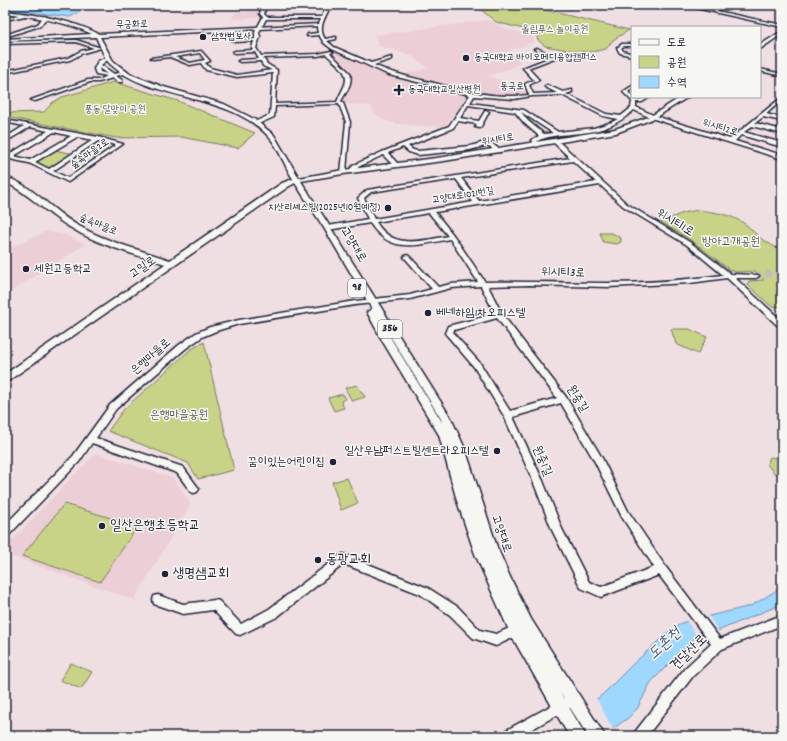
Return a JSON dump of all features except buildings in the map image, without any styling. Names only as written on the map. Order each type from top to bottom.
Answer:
[{"type":"main road","points":[[5,13],[45,18],[75,24],[95,35]]},
{"type":"main road","points":[[45,18],[80,28],[95,35]]},
{"type":"main road","points":[[54,38],[69,35],[75,31],[65,23]]},
{"type":"main road","name":"무궁화로","points":[[5,42],[95,35],[319,25]]},
{"type":"main road","points":[[761,46],[782,32]]},
{"type":"main road","points":[[54,38],[84,40],[101,48],[109,38],[131,34]]},
{"type":"main road","name":"고양대로","points":[[95,35],[101,48],[104,61],[114,65],[120,76],[222,106],[256,123],[272,136],[294,181],[328,228],[368,301],[388,342],[444,434],[463,501],[481,554],[516,630],[578,736]]},
{"type":"main road","name":"고양대로","points":[[120,76],[220,107],[242,118],[261,132],[266,138],[368,301],[446,418],[460,451],[491,547],[505,580],[526,624],[575,702]]},
{"type":"main road","name":"위시티로","points":[[294,181],[343,172],[537,145],[616,131],[653,117],[683,98]]},
{"type":"main road","name":"숲속마을로","points":[[5,179],[17,184],[76,228],[106,241],[170,263]]},
{"type":"main road","name":"고일로","points":[[5,379],[170,263],[285,185],[294,181]]},
{"type":"main road","name":"356","points":[[575,702],[597,736]]},
{"type":"street","points":[[254,6],[259,5],[266,13],[322,18]]},
{"type":"street","points":[[319,25],[329,5]]},
{"type":"street","points":[[684,5],[782,26]]},
{"type":"street","points":[[266,13],[259,28],[257,40],[254,44],[255,51],[265,65],[275,71]]},
{"type":"street","points":[[5,20],[23,15]]},
{"type":"street","points":[[5,36],[35,26],[45,18]]},
{"type":"street","name":"동국로","points":[[319,25],[321,34],[328,44],[337,50],[370,65],[398,76],[473,94],[514,98],[531,95],[526,84],[537,80],[525,68],[555,56],[536,49]]},
{"type":"street","points":[[308,35],[321,34]]},
{"type":"street","points":[[324,40],[335,38]]},
{"type":"street","points":[[234,41],[257,40]]},
{"type":"street","points":[[5,42],[76,41],[82,42],[87,46],[101,48]]},
{"type":"street","points":[[631,45],[626,44],[619,48],[621,52],[631,55]]},
{"type":"street","points":[[5,72],[69,59],[82,52],[101,48]]},
{"type":"street","points":[[240,61],[327,53],[337,50]]},
{"type":"street","points":[[235,52],[255,51]]},
{"type":"street","points":[[153,58],[201,52],[208,61],[190,64],[170,56]]},
{"type":"street","points":[[327,53],[334,61],[347,70],[349,78],[348,85],[339,101],[343,106],[344,115],[348,122],[343,172]]},
{"type":"street","points":[[370,65],[391,58]]},
{"type":"street","points":[[104,61],[96,69],[98,73],[120,76]]},
{"type":"street","points":[[202,62],[208,69],[237,76],[275,71]]},
{"type":"street","points":[[761,70],[782,75]]},
{"type":"street","points":[[256,123],[272,116],[275,71]]},
{"type":"street","points":[[34,100],[90,81],[99,82],[120,76]]},
{"type":"street","points":[[547,86],[605,116],[622,118]]},
{"type":"street","points":[[631,88],[625,92],[634,101],[640,101],[646,98]]},
{"type":"street","points":[[531,95],[561,94],[570,91]]},
{"type":"street","points":[[351,171],[356,166],[384,153],[448,128],[457,119],[473,94]]},
{"type":"street","points":[[731,141],[782,98]]},
{"type":"street","points":[[537,145],[534,140],[543,136],[604,128],[614,125],[633,108],[634,101]]},
{"type":"street","points":[[273,105],[341,103]]},
{"type":"street","name":"동국로","points":[[468,104],[522,111],[556,134]]},
{"type":"street","points":[[633,108],[653,117]]},
{"type":"street","points":[[518,111],[526,122],[543,136]]},
{"type":"street","points":[[457,119],[479,125],[487,112]]},
{"type":"street","points":[[763,115],[782,120]]},
{"type":"street","name":"위시티2로","points":[[653,117],[782,157]]},
{"type":"street","name":"숲속마을2로","points":[[5,121],[120,144],[68,180],[31,162],[7,156]]},
{"type":"street","points":[[752,124],[782,132]]},
{"type":"street","points":[[5,140],[30,125]]},
{"type":"street","name":"숲속마을2로","points":[[7,156],[54,130]]},
{"type":"street","points":[[741,133],[782,145]]},
{"type":"street","name":"숲속마을2로","points":[[31,162],[76,135]]},
{"type":"street","name":"숲속마을2로","points":[[49,171],[98,139]]},
{"type":"street","name":"위시티1로","points":[[556,142],[625,205],[689,244],[729,276],[782,325]]},
{"type":"street","points":[[404,146],[411,151],[418,153],[470,148],[489,143],[498,150]]},
{"type":"street","points":[[384,153],[396,165]]},
{"type":"street","points":[[452,237],[410,244],[395,241],[383,235],[373,221],[361,198],[369,191],[573,159]]},
{"type":"street","points":[[457,177],[478,204]]},
{"type":"street","name":"고양대로1021번길","points":[[328,228],[600,183]]},
{"type":"street","name":"원중길","points":[[431,212],[452,237],[483,284],[499,315],[563,399],[599,461],[624,514],[661,570],[691,608],[714,642]]},
{"type":"street","points":[[407,257],[437,290]]},
{"type":"street","name":"위시티3로","points":[[368,301],[410,297],[451,286],[530,283],[608,285],[690,281],[729,276],[756,276]]},
{"type":"street","name":"은행마을로","points":[[5,532],[76,459],[113,407],[182,347],[199,335],[213,329],[239,322],[368,301]]},
{"type":"street","name":"원중1길","points":[[499,315],[451,328],[449,333],[476,365],[508,415],[538,481],[557,530],[585,585],[601,592],[661,570]]},
{"type":"street","points":[[508,415],[563,399]]},
{"type":"street","points":[[90,439],[180,470],[194,489]]},
{"type":"street","points":[[158,600],[183,609],[215,606],[240,630],[273,613],[343,559],[424,591],[454,611],[477,634],[496,640],[516,630]]},
{"type":"street","name":"견달산로","points":[[638,736],[714,642],[782,620]]},
{"type":"street","points":[[507,736],[563,711],[575,702]]},
{"type":"shaded area","points":[[261,10],[260,14],[262,18],[231,19],[236,12]]},
{"type":"shaded area","name":"동국대학교 바이오메디융합캠퍼스","points":[[488,20],[508,30],[532,35],[535,42],[507,51],[521,61],[512,68],[487,76],[521,86],[529,94],[525,96],[472,93],[401,75],[428,68],[410,55],[378,46],[375,35]]},
{"type":"shaded area","name":"동국대학교일산병원","points":[[338,52],[377,71],[468,95],[446,125],[430,127],[397,124],[384,120],[374,113],[371,106],[343,104],[341,101],[351,86],[352,81],[350,70],[335,61],[331,55]]},
{"type":"shaded area","name":"세원고등학교","points":[[47,231],[66,235],[86,244],[16,288],[5,297],[5,250]]},
{"type":"shaded area","name":"일산은행초등학교","points":[[96,453],[173,478],[191,504],[134,600],[5,554],[5,548]]},
{"type":"green space","name":"올림푸스 놀이공원","points":[[475,5],[524,5],[629,30],[613,40],[606,49],[592,52],[574,51],[545,46],[538,40],[535,32],[496,22]]},
{"type":"green space","name":"풍동 달맞이 공원","points":[[114,82],[178,101],[255,133],[238,148],[181,137],[116,138],[5,117],[5,113],[44,112],[52,103],[62,97]]},
{"type":"green space","points":[[55,150],[74,154],[51,169],[36,163]]},
{"type":"green space","name":"방아고개공원","points":[[698,210],[722,214],[734,218],[747,226],[763,240],[782,251],[782,306],[772,307],[747,284],[749,281],[764,280],[755,271],[736,272],[730,270],[695,243],[661,222],[683,213]]},
{"type":"green space","points":[[600,233],[612,233],[621,238],[621,242],[617,244],[603,242]]},
{"type":"green space","points":[[671,329],[689,329],[707,337],[698,354],[676,344]]},
{"type":"green space","name":"은행마을공원","points":[[204,342],[234,470],[198,479],[188,463],[108,431],[124,409],[190,350]]},
{"type":"green space","points":[[357,385],[365,397],[352,401],[345,388]]},
{"type":"green space","points":[[343,394],[346,399],[341,401],[344,408],[334,411],[328,398]]},
{"type":"green space","points":[[770,457],[782,459],[782,476],[774,473],[767,464]]},
{"type":"green space","points":[[347,478],[358,503],[341,510],[332,482]]},
{"type":"green space","points":[[64,504],[138,526],[100,582],[22,556]]},
{"type":"green space","points":[[71,663],[92,672],[81,689],[60,680]]},
{"type":"water","points":[[9,5],[42,5],[41,7],[54,9],[61,6],[55,5],[93,5],[70,17],[5,9],[5,7]]},
{"type":"water","name":"도촌천","points":[[782,587],[782,604],[720,630],[695,638],[651,682],[637,709],[628,718],[603,736],[543,736],[550,733],[602,695],[668,632],[684,622],[751,606]]},
{"type":"pier","points":[[707,614],[719,632],[699,639],[686,620]]},
{"type":"pier","points":[[596,698],[614,731],[606,736],[556,736],[552,729]]},
{"type":"waterway","points":[[5,20],[14,18]]},
{"type":"tunnel","points":[[756,276],[782,272]]},
{"type":"place","name":"삼학법보사","points":[[203,37]]},
{"type":"place","name":"동국대학교 바이오메디융합캠퍼스","points":[[466,58]]},
{"type":"place","name":"동국대학교일산병원","points":[[399,90]]},
{"type":"place","name":"지산리셰스빌(2025년10월예정)","points":[[388,208]]},
{"type":"place","name":"세원고등학교","points":[[26,269]]},
{"type":"place","name":"베네하임1차오피스텔","points":[[428,313]]},
{"type":"place","name":"일산우남퍼스트빌센트라오피스텔","points":[[497,451]]},
{"type":"place","name":"꿈이있는어린이집","points":[[333,462]]},
{"type":"place","name":"일산은행초등학교","points":[[102,526]]},
{"type":"place","name":"동광교회","points":[[318,560]]},
{"type":"place","name":"생명샘교회","points":[[165,574]]}]
